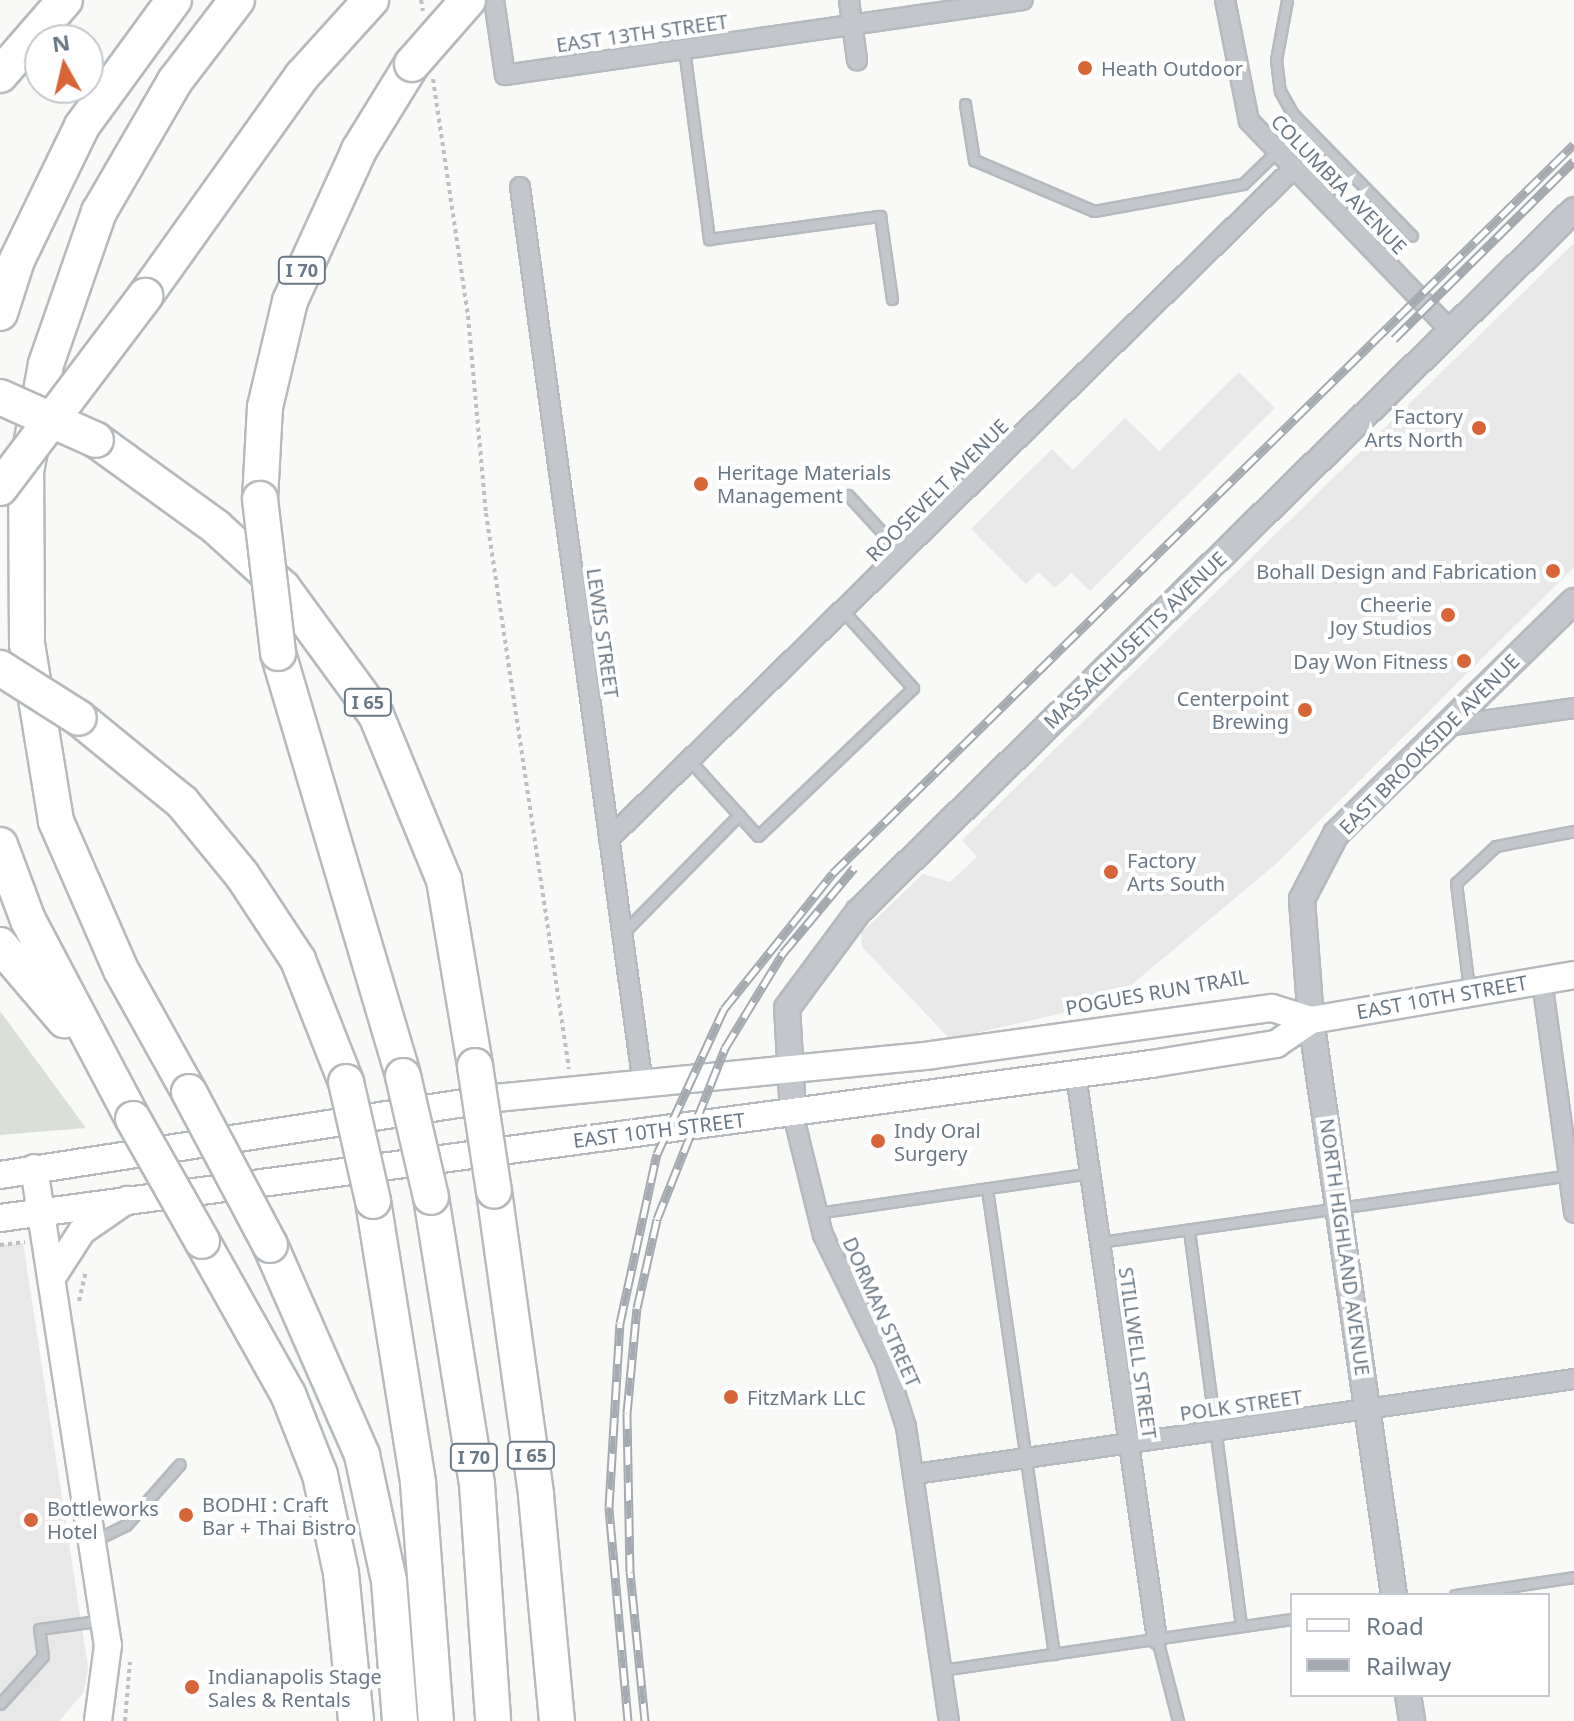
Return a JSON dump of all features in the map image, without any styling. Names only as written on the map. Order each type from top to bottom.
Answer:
[{"type":"highway","points":[[0,75],[65,0]]},
{"type":"highway","points":[[0,313],[17,260],[82,126],[174,0]]},
{"type":"highway","points":[[237,0],[175,81],[99,212],[46,364],[26,472],[27,644],[56,821],[121,970],[270,1245],[362,1455],[389,1581],[400,1721]]},
{"type":"highway","points":[[0,488],[145,296],[302,76],[371,0]]},
{"type":"highway","name":"I 70","points":[[468,0],[422,68],[359,150],[290,301],[265,407],[260,499],[278,653],[403,1076],[431,1197],[477,1484],[493,1721]]},
{"type":"highway","name":"I 65","points":[[0,397],[96,440],[205,519],[283,588],[376,715],[444,880],[494,1191],[536,1495],[557,1721]]},
{"type":"highway","points":[[0,668],[79,718],[182,802],[242,875],[298,960],[346,1082],[373,1201],[418,1483],[436,1721]]},
{"type":"highway","points":[[0,845],[28,920],[133,1119],[288,1394],[320,1475],[341,1573],[356,1721]]},
{"type":"highway","points":[[0,945],[133,1119]]},
{"type":"main road","name":"EAST 10TH STREET","points":[[0,1218],[130,1198],[1076,1075],[1276,1044],[1311,1020],[1574,975]]},
{"type":"main road","name":"EAST 10TH STREET","points":[[0,1175],[375,1114],[787,1071],[1272,1008],[1311,1020]]},
{"type":"main road","points":[[34,1168],[104,1620],[109,1666],[101,1720]]},
{"type":"main road","points":[[53,1276],[82,1231],[130,1198]]},
{"type":"street","name":"EAST 13TH STREET","points":[[494,0],[505,75],[1023,0]]},
{"type":"street","points":[[849,0],[857,60]]},
{"type":"street","name":"COLUMBIA AVENUE","points":[[1225,0],[1241,105],[1276,152],[1451,331]]},
{"type":"street","name":"ROOSEVELT AVENUE","points":[[609,839],[692,763],[1293,169]]},
{"type":"street","name":"LEWIS STREET","points":[[520,187],[643,1085]]},
{"type":"street","name":"MASSACHUSETTS AVENUE","points":[[793,1114],[784,1026],[793,994],[859,911],[1574,210]]},
{"type":"street","name":"EAST BROOKSIDE AVENUE","points":[[1302,899],[1336,834],[1574,601]]},
{"type":"street","points":[[1446,726],[1574,708]]},
{"type":"street","name":"NORTH HIGHLAND AVENUE","points":[[1302,899],[1311,1020],[1394,1593]]},
{"type":"street","points":[[1542,981],[1574,1213]]},
{"type":"street","name":"STILLWELL STREET","points":[[1076,1075],[1157,1639]]},
{"type":"street","name":"DORMAN STREET","points":[[793,1114],[816,1214],[894,1383],[915,1474],[949,1721]]},
{"type":"street","name":"POLK STREET","points":[[915,1474],[1574,1379]]},
{"type":"street","points":[[1408,1697],[1412,1721]]},
{"type":"lane","points":[[1287,0],[1276,60],[1280,91],[1293,114],[1412,236]]},
{"type":"lane","points":[[684,49],[709,239],[880,216],[892,299]]},
{"type":"lane","points":[[965,104],[974,160],[1094,211],[1243,184],[1276,152]]},
{"type":"lane","points":[[848,495],[902,554]]},
{"type":"lane","points":[[692,763],[758,836],[913,688],[844,612]]},
{"type":"lane","points":[[622,934],[739,815]]},
{"type":"lane","points":[[1470,993],[1456,883],[1496,846],[1574,831]]},
{"type":"lane","points":[[816,1214],[1091,1173]]},
{"type":"lane","points":[[1100,1242],[1571,1175]]},
{"type":"lane","points":[[987,1189],[1054,1654]]},
{"type":"lane","points":[[1189,1230],[1241,1626]]},
{"type":"lane","points":[[92,1541],[126,1525],[180,1464]]},
{"type":"lane","points":[[1468,1593],[1574,1577]]},
{"type":"lane","points":[[942,1670],[1290,1619]]},
{"type":"lane","points":[[0,1704],[43,1656],[39,1629],[104,1620]]},
{"type":"lane","points":[[1157,1639],[1178,1721]]},
{"type":"path","points":[[421,0],[425,29]]},
{"type":"path","points":[[422,68],[468,316],[486,513],[570,1075],[584,1074]]},
{"type":"path","points":[[0,1245],[23,1243]]},
{"type":"shaded area","points":[[1574,243],[1574,567],[1277,863],[1111,1002],[950,1039],[862,947],[861,933],[923,874],[950,882],[977,857],[962,840]]},
{"type":"shaded area","points":[[1239,372],[1275,408],[1090,591],[1071,573],[1055,588],[1038,572],[1026,584],[971,529],[1052,449],[1073,470],[1125,418],[1159,451]]},
{"type":"shaded area","points":[[0,1011],[86,1128],[0,1135]]},
{"type":"shaded area","points":[[23,1243],[88,1667],[84,1692],[59,1721],[0,1721],[0,1245]]},
{"type":"railway","points":[[628,1721],[609,1507],[620,1323],[657,1154],[724,1009],[833,873],[1574,144]]},
{"type":"railway","points":[[1394,339],[1574,161]]},
{"type":"railway","points":[[645,1721],[630,1572],[627,1413],[637,1308],[657,1219],[725,1048],[783,953],[854,868]]},
{"type":"place","name":"Heath Outdoor","points":[[1085,68]]},
{"type":"place","name":"Factory Arts North","points":[[1479,428]]},
{"type":"place","name":"Heritage Materials Management","points":[[701,484]]},
{"type":"place","name":"Bohall Design and Fabrication","points":[[1553,571]]},
{"type":"place","name":"Cheerie Joy Studios","points":[[1448,615]]},
{"type":"place","name":"Day Won Fitness","points":[[1464,661]]},
{"type":"place","name":"Centerpoint Brewing","points":[[1305,710]]},
{"type":"place","name":"Factory Arts South","points":[[1111,872]]},
{"type":"place","name":"Indy Oral Surgery","points":[[878,1141]]},
{"type":"place","name":"FitzMark LLC","points":[[731,1397]]},
{"type":"place","name":"BODHI : Craft Bar + Thai Bistro","points":[[186,1515]]},
{"type":"place","name":"Bottleworks Hotel","points":[[31,1520]]},
{"type":"place","name":"Indianapolis Stage Sales & Rentals","points":[[192,1687]]}]
